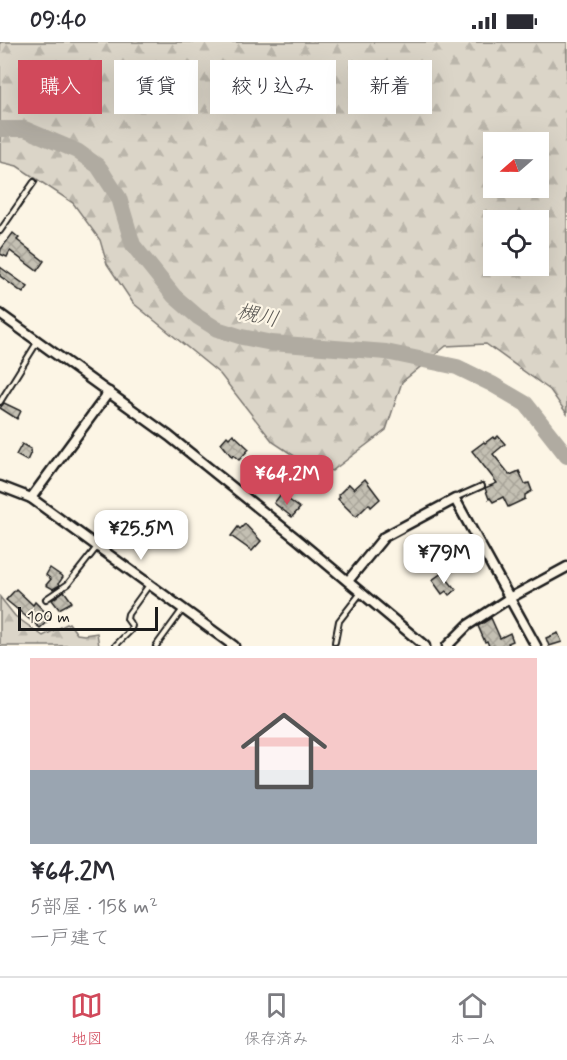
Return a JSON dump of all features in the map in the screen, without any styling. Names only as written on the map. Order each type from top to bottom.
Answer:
[{"type":"street","points":[[1,317],[170,436],[425,646]]},
{"type":"street","points":[[31,498],[109,392]]},
{"type":"street","points":[[0,486],[31,498],[150,584],[222,642],[234,646]]},
{"type":"street","points":[[348,581],[384,537],[455,499],[508,599],[536,646]]},
{"type":"street","points":[[447,646],[468,625],[508,599],[567,567]]},
{"type":"lane","points":[[0,231],[34,182]]},
{"type":"lane","points":[[0,402],[38,341]]},
{"type":"lane","points":[[455,499],[482,486]]},
{"type":"lane","points":[[46,599],[68,584],[97,546]]},
{"type":"lane","points":[[116,645],[130,631],[132,626],[127,619],[128,614],[150,584]]},
{"type":"lane","points":[[335,642],[339,621],[361,592]]},
{"type":"lane","points":[[156,646],[183,609]]},
{"type":"green space","points":[[0,42],[567,42],[567,414],[550,390],[486,344],[446,346],[402,382],[386,430],[332,471],[305,463],[273,442],[220,374],[133,303],[107,264],[100,240],[73,203],[17,166],[0,162]]},
{"type":"green space","points":[[0,597],[15,616],[43,636],[69,623],[77,634],[97,633],[99,646],[0,646]]},
{"type":"building","points":[[13,233],[19,238],[17,240],[44,261],[37,271],[10,251],[7,257],[0,254]]},
{"type":"building","points":[[0,267],[28,287],[23,293],[0,276]]},
{"type":"building","points":[[4,403],[21,411],[17,419],[0,408]]},
{"type":"building","points":[[233,434],[249,449],[239,460],[233,455],[232,457],[221,443],[227,436],[229,438]]},
{"type":"building","points":[[498,436],[505,444],[493,454],[510,475],[519,471],[525,484],[529,483],[532,491],[525,495],[525,499],[508,507],[503,497],[493,502],[489,499],[485,488],[497,483],[472,451]]},
{"type":"building","points":[[22,444],[31,449],[27,461],[16,455]]},
{"type":"building","points":[[365,479],[380,499],[371,507],[369,504],[356,517],[338,499],[340,497],[338,495],[349,484],[354,489]]},
{"type":"building","points":[[281,494],[300,508],[292,517],[274,503]]},
{"type":"building","points":[[245,524],[261,541],[252,551],[231,536],[238,527],[240,529]]},
{"type":"building","points":[[50,568],[63,577],[60,585],[53,589],[46,585],[51,579],[46,575]]},
{"type":"building","points":[[442,573],[456,590],[449,595],[446,591],[442,594],[432,580]]},
{"type":"building","points":[[16,589],[33,605],[35,602],[51,618],[40,628],[6,600]]},
{"type":"building","points":[[64,591],[72,602],[59,609],[52,600]]},
{"type":"building","points":[[491,618],[500,638],[510,633],[513,641],[508,643],[510,646],[489,646],[487,641],[485,642],[478,626]]},
{"type":"building","points":[[558,633],[562,642],[549,646],[546,638]]},
{"type":"waterway","name":"槻川","points":[[0,129],[25,129],[77,151],[98,166],[119,198],[133,245],[174,296],[198,317],[217,329],[272,343],[386,352],[457,367],[526,404],[567,456]]}]
